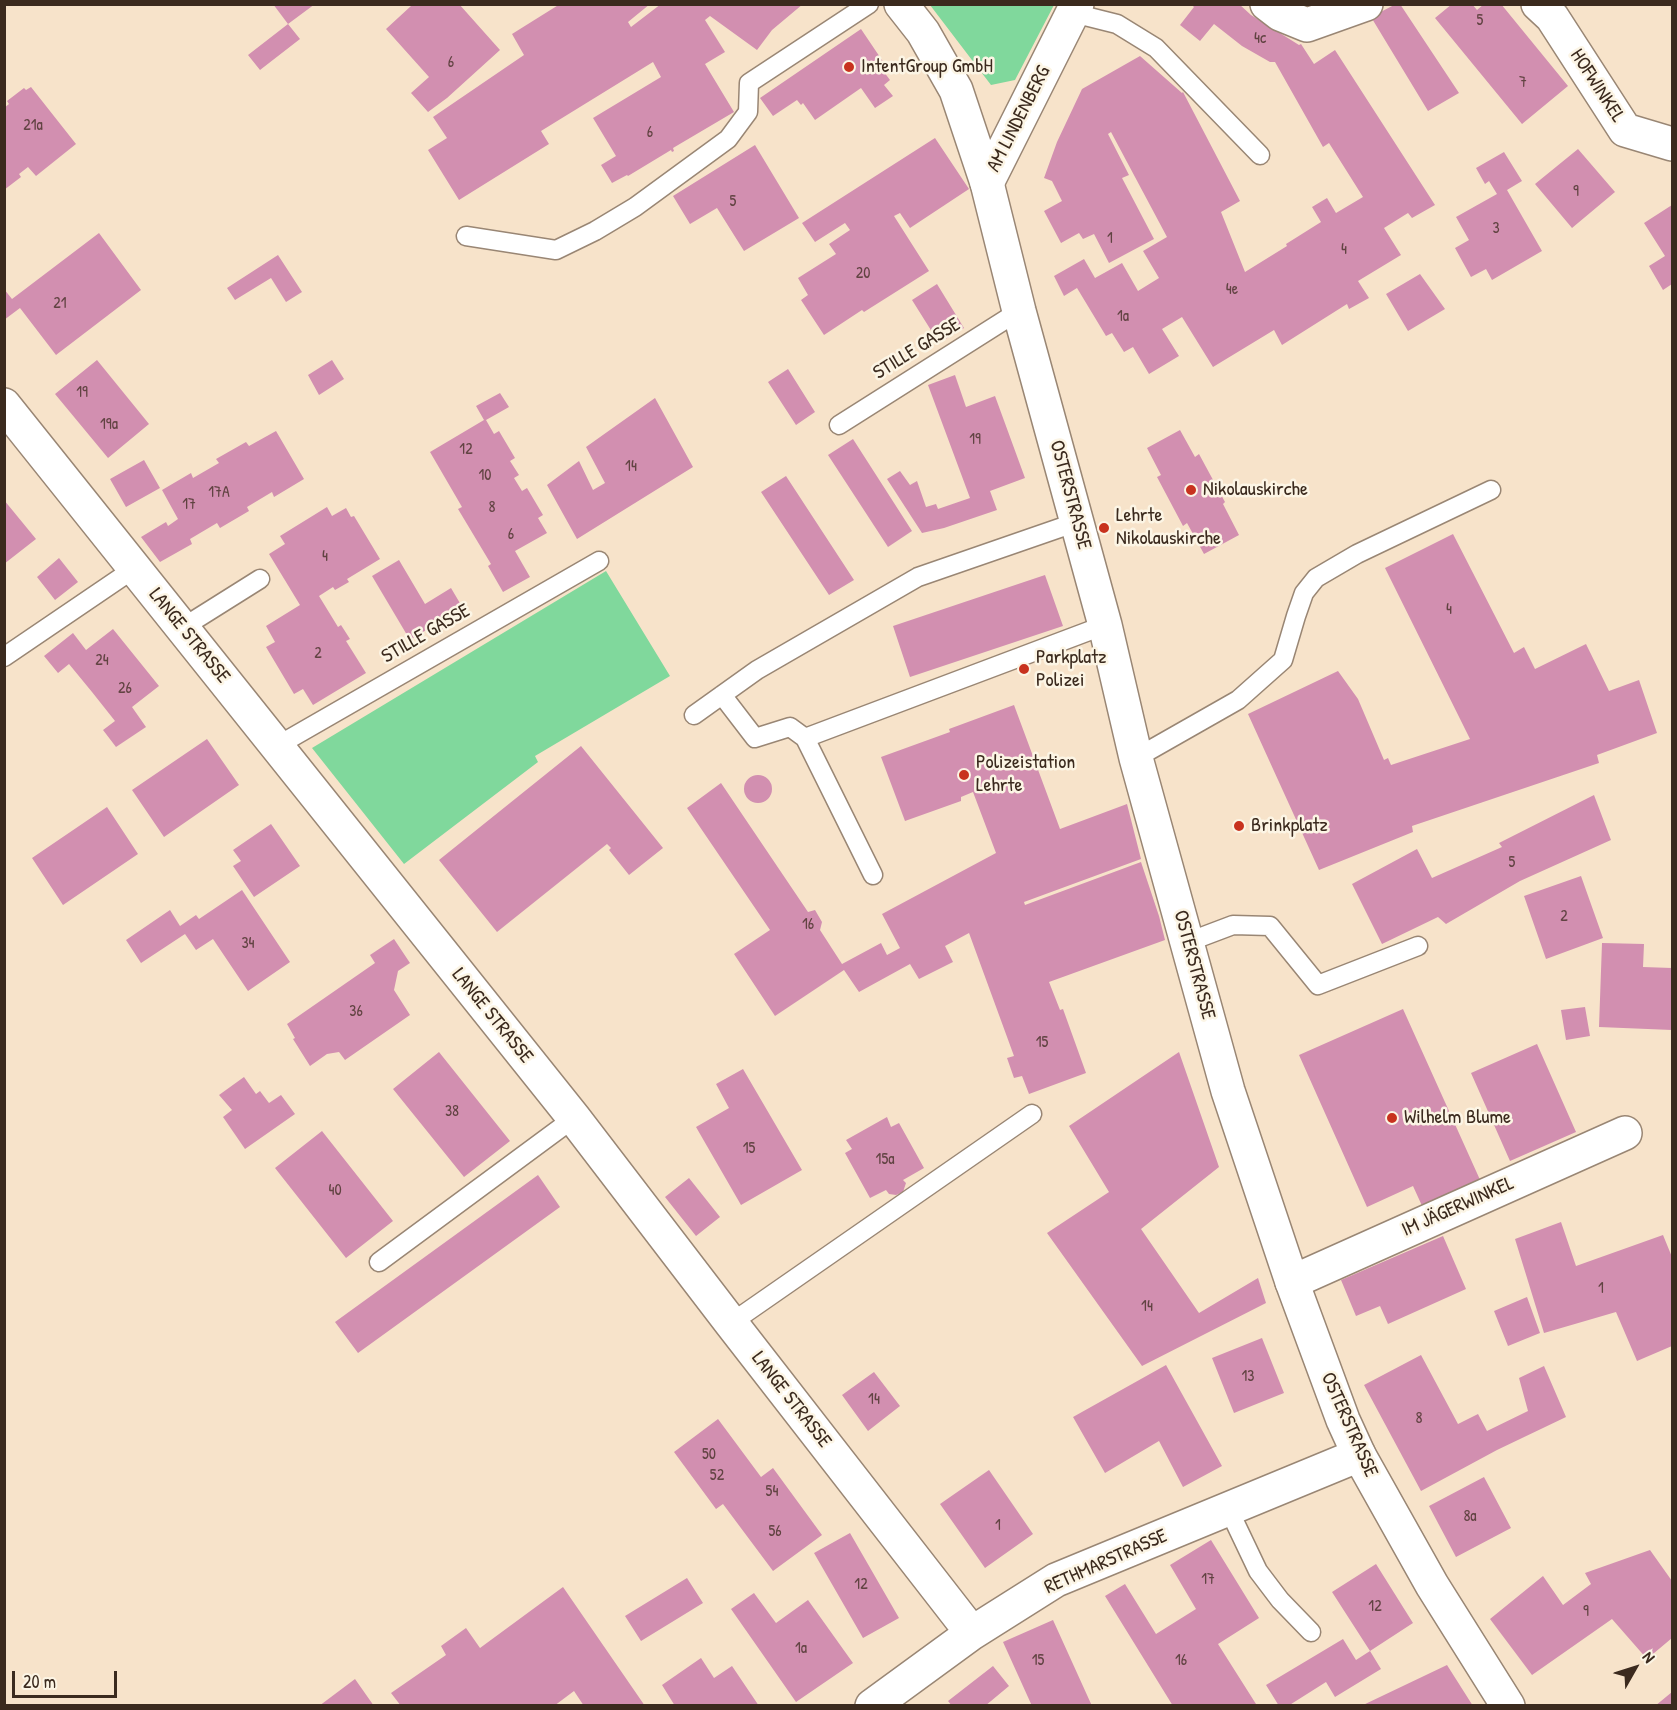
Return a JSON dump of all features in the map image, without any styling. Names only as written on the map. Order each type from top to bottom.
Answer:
[{"type":"street","name":"AM LINDENBERG","points":[[901,4],[923,32],[956,90],[987,183]]},
{"type":"street","points":[[1268,4],[1280,14],[1307,25],[1366,4]]},
{"type":"street","name":"HOFWINKEL","points":[[1538,4],[1552,17],[1625,130],[1672,144]]},
{"type":"street","name":"AM LINDENBERG","points":[[987,183],[1075,9]]},
{"type":"street","name":"OSTERSTRASSE","points":[[987,183],[1019,311],[1106,625],[1136,758],[1228,1091],[1292,1282],[1343,1420],[1359,1455],[1432,1585],[1508,1706]]},
{"type":"street","name":"LANGE STRASSE","points":[[4,405],[574,1118],[972,1633]]},
{"type":"street","name":"IM JÄGERWINKEL","points":[[1292,1282],[1625,1133]]},
{"type":"street","name":"RETHMARSTRASSE","points":[[872,1706],[972,1633],[1056,1580],[1359,1455]]},
{"type":"lane","points":[[466,236],[556,250],[595,231],[635,207],[728,139],[748,112],[749,83],[869,4]]},
{"type":"lane","points":[[1075,9],[1117,24],[1156,48],[1260,155]]},
{"type":"lane","name":"STILLE GASSE","points":[[839,424],[1019,311]]},
{"type":"lane","points":[[1136,758],[1238,700],[1283,660],[1304,593],[1316,578],[1357,554],[1491,490]]},
{"type":"lane","points":[[694,715],[757,670],[918,577],[1077,522]]},
{"type":"lane","name":"STILLE GASSE","points":[[277,746],[599,561]]},
{"type":"lane","points":[[4,657],[135,568]]},
{"type":"lane","points":[[182,628],[260,579]]},
{"type":"lane","points":[[805,738],[1106,625]]},
{"type":"lane","points":[[722,695],[755,738],[790,727],[805,738],[873,875]]},
{"type":"lane","points":[[1188,942],[1233,925],[1270,926],[1318,985],[1418,946]]},
{"type":"lane","points":[[731,1323],[1032,1114]]},
{"type":"lane","points":[[379,1262],[574,1118]]},
{"type":"lane","points":[[1228,1508],[1258,1571],[1280,1600],[1311,1632]]},
{"type":"green space","points":[[930,5],[1054,5],[1015,80],[991,85]]},
{"type":"green space","points":[[606,571],[670,676],[535,756],[538,762],[404,864],[312,748]]},
{"type":"building","points":[[273,4],[315,4],[288,24]]},
{"type":"building","points":[[410,4],[459,4],[500,50],[428,112],[411,93],[429,77],[386,29],[411,6]]},
{"type":"building","points":[[560,4],[650,4],[628,22],[631,27],[661,4],[803,4],[772,30],[757,50],[710,16],[705,20],[725,52],[705,64],[734,112],[673,148],[674,151],[671,150],[612,183],[601,165],[616,156],[593,118],[661,77],[653,62],[541,131],[549,144],[459,200],[428,150],[447,138],[433,117],[524,55],[512,34]]},
{"type":"building","points":[[1191,4],[1239,4],[1251,15],[1299,45],[1301,44],[1314,64],[1335,50],[1435,205],[1412,218],[1408,213],[1384,228],[1401,255],[1358,281],[1369,298],[1349,309],[1347,304],[1282,345],[1274,330],[1213,367],[1182,317],[1162,329],[1179,356],[1149,374],[1133,347],[1124,352],[1112,333],[1106,336],[1077,288],[1064,296],[1054,276],[1084,259],[1095,278],[1122,263],[1138,291],[1159,278],[1143,251],[1167,237],[1111,132],[1108,134],[1129,175],[1122,178],[1154,239],[1109,263],[1094,234],[1083,239],[1079,233],[1061,243],[1044,211],[1062,201],[1052,181],[1044,178],[1057,142],[1082,89],[1140,56],[1183,92],[1240,201],[1221,212],[1245,272],[1321,222],[1312,207],[1327,198],[1336,213],[1363,197],[1329,143],[1323,147],[1275,62],[1270,62],[1242,46],[1214,24],[1200,41],[1180,25],[1194,7]]},
{"type":"building","points":[[1400,4],[1459,93],[1428,111],[1371,17]]},
{"type":"building","points":[[1452,4],[1472,4],[1477,10],[1484,4],[1501,4],[1568,86],[1522,124],[1435,18]]},
{"type":"building","points":[[288,24],[300,39],[260,70],[248,55]]},
{"type":"building","points":[[861,29],[888,69],[884,72],[890,80],[884,85],[893,96],[875,108],[861,88],[815,120],[803,103],[801,105],[797,100],[773,116],[760,98]]},
{"type":"building","points":[[31,87],[76,144],[36,176],[28,167],[19,174],[21,177],[4,190],[4,108],[9,104],[7,101],[24,88],[26,90]]},
{"type":"building","points":[[935,138],[969,189],[910,228],[900,213],[894,216],[929,271],[824,335],[801,300],[808,295],[798,278],[836,254],[829,244],[850,230],[845,223],[815,242],[802,223]]},
{"type":"building","points":[[755,145],[799,218],[744,251],[717,208],[690,224],[673,196]]},
{"type":"building","points":[[1578,149],[1615,192],[1572,228],[1535,184]]},
{"type":"building","points":[[1504,152],[1522,181],[1507,190],[1542,251],[1492,280],[1486,269],[1471,277],[1455,248],[1469,240],[1456,217],[1497,194],[1489,181],[1485,184],[1476,168]]},
{"type":"building","points":[[1672,205],[1672,284],[1663,290],[1649,266],[1665,256],[1644,223]]},
{"type":"building","points":[[99,233],[141,290],[56,355],[20,308],[4,320],[4,289],[12,299]]},
{"type":"building","points":[[278,255],[302,292],[286,302],[271,278],[235,300],[227,288]]},
{"type":"building","points":[[1420,274],[1445,309],[1408,331],[1386,294]]},
{"type":"building","points":[[937,284],[964,328],[939,343],[912,300]]},
{"type":"building","points":[[97,360],[149,424],[108,458],[55,394]]},
{"type":"building","points":[[332,360],[344,379],[319,395],[308,375]]},
{"type":"building","points":[[788,369],[815,412],[796,425],[768,382]]},
{"type":"building","points":[[955,375],[966,407],[995,396],[1025,478],[990,491],[997,510],[922,533],[887,479],[900,471],[910,485],[917,481],[926,507],[936,504],[938,509],[970,498],[928,385]]},
{"type":"building","points":[[500,393],[509,407],[486,420],[494,434],[499,431],[515,458],[510,461],[519,475],[514,478],[522,491],[527,488],[543,515],[538,518],[547,533],[515,551],[530,577],[503,592],[488,566],[491,564],[458,509],[462,507],[430,452],[484,420],[476,406]]},
{"type":"building","points":[[655,398],[693,467],[577,539],[547,485],[579,461],[593,490],[605,483],[586,447]]},
{"type":"building","name":"Nikolauskirche","points":[[1180,430],[1195,457],[1199,454],[1225,502],[1223,504],[1239,535],[1204,554],[1187,523],[1183,526],[1157,477],[1161,475],[1147,448]]},
{"type":"building","points":[[276,431],[304,479],[274,497],[272,492],[247,507],[249,511],[220,528],[217,523],[190,539],[192,544],[160,562],[141,537],[166,522],[168,526],[178,519],[162,490],[191,473],[193,478],[219,463],[216,459],[246,442],[249,446]]},
{"type":"building","points":[[853,439],[912,531],[888,547],[828,455]]},
{"type":"building","points":[[144,460],[160,488],[126,507],[110,479]]},
{"type":"building","points":[[786,476],[854,580],[829,595],[761,492]]},
{"type":"building","points":[[4,500],[36,539],[4,564]]},
{"type":"building","points":[[327,507],[332,516],[346,508],[351,517],[354,516],[380,559],[347,579],[349,582],[335,590],[333,587],[319,596],[338,627],[341,625],[350,639],[346,641],[366,673],[313,705],[303,689],[294,694],[266,647],[275,642],[266,626],[300,605],[269,554],[285,544],[280,536]]},
{"type":"building","points":[[1453,534],[1514,653],[1524,647],[1535,669],[1586,644],[1609,691],[1639,680],[1657,733],[1597,755],[1599,763],[1412,826],[1413,832],[1319,870],[1248,714],[1338,671],[1358,699],[1384,760],[1388,758],[1391,765],[1470,739],[1385,568]]},
{"type":"building","points":[[59,558],[78,582],[55,600],[37,577]]},
{"type":"building","points":[[399,560],[425,604],[451,588],[467,615],[440,631],[436,624],[410,640],[372,576]]},
{"type":"building","points":[[1045,575],[1063,626],[910,677],[893,626]]},
{"type":"building","points":[[113,629],[159,686],[132,707],[146,727],[116,747],[103,730],[115,721],[69,664],[58,673],[44,656],[73,633],[86,650]]},
{"type":"building","points":[[1014,705],[1060,829],[1127,804],[1141,859],[1024,902],[1025,905],[1141,862],[1165,940],[1049,982],[1060,1010],[1063,1009],[1086,1073],[1029,1094],[1022,1076],[1014,1078],[1007,1058],[1014,1056],[969,933],[945,946],[953,962],[919,979],[910,964],[859,992],[844,970],[775,1016],[734,954],[770,930],[687,808],[721,783],[808,912],[815,910],[822,922],[820,930],[842,964],[881,943],[887,955],[900,948],[882,914],[996,853],[973,792],[961,797],[961,801],[905,821],[881,757],[950,732],[949,729]]},
{"type":"building","points":[[207,739],[239,785],[164,837],[132,790]]},
{"type":"building","points":[[581,746],[663,848],[629,875],[609,850],[611,848],[607,844],[497,932],[439,860]]},
{"type":"building","points":[[758,775],[768,779],[772,789],[768,799],[758,803],[748,799],[744,789],[748,779]]},
{"type":"building","points":[[1594,795],[1611,840],[1520,881],[1446,924],[1438,917],[1382,944],[1352,884],[1417,849],[1432,878],[1502,847],[1499,843]]},
{"type":"building","points":[[107,807],[138,854],[63,905],[32,858]]},
{"type":"building","points":[[271,824],[300,866],[254,897],[233,866],[241,861],[233,850]]},
{"type":"building","points":[[1581,876],[1603,938],[1546,959],[1524,896]]},
{"type":"building","points":[[242,890],[290,962],[248,991],[213,939],[196,950],[185,934],[141,963],[126,940],[170,910],[180,926],[196,915],[199,919]]},
{"type":"building","points":[[394,939],[410,963],[398,971],[394,990],[410,1015],[345,1060],[339,1052],[327,1054],[310,1066],[293,1039],[295,1038],[287,1024],[375,963],[370,955]]},
{"type":"building","points":[[1602,943],[1644,944],[1643,967],[1672,968],[1672,1030],[1599,1027]]},
{"type":"building","points":[[1585,1007],[1590,1036],[1566,1040],[1561,1010]]},
{"type":"building","points":[[1403,1009],[1481,1182],[1423,1208],[1413,1186],[1367,1207],[1299,1055]]},
{"type":"building","points":[[1537,1044],[1576,1132],[1510,1161],[1471,1073]]},
{"type":"building","points":[[439,1052],[510,1141],[464,1177],[393,1089]]},
{"type":"building","points":[[1179,1052],[1219,1167],[1141,1229],[1199,1313],[1258,1278],[1266,1303],[1142,1366],[1047,1233],[1109,1192],[1069,1126]]},
{"type":"building","points":[[743,1069],[802,1170],[741,1205],[696,1127],[729,1108],[716,1084]]},
{"type":"building","points":[[244,1077],[256,1094],[260,1091],[269,1103],[281,1095],[295,1114],[245,1149],[223,1117],[232,1110],[219,1095]]},
{"type":"building","points":[[887,1117],[891,1127],[899,1123],[924,1168],[903,1180],[906,1183],[903,1192],[896,1195],[889,1194],[886,1190],[870,1198],[845,1153],[852,1149],[846,1140]]},
{"type":"building","points":[[322,1131],[393,1221],[346,1258],[275,1168]]},
{"type":"building","points":[[538,1175],[560,1207],[358,1353],[335,1322]]},
{"type":"building","points":[[689,1178],[720,1217],[696,1236],[665,1197]]},
{"type":"building","points":[[1561,1222],[1576,1266],[1663,1235],[1672,1257],[1672,1346],[1637,1361],[1616,1312],[1544,1333],[1515,1239]]},
{"type":"building","points":[[1443,1236],[1466,1289],[1388,1324],[1380,1306],[1356,1316],[1341,1280]]},
{"type":"building","points":[[1527,1297],[1540,1333],[1508,1346],[1494,1311]]},
{"type":"building","points":[[1262,1338],[1284,1393],[1234,1413],[1212,1358]]},
{"type":"building","points":[[1421,1355],[1458,1424],[1478,1414],[1487,1431],[1528,1411],[1519,1378],[1544,1366],[1566,1417],[1497,1450],[1421,1491],[1364,1385]]},
{"type":"building","points":[[1166,1365],[1222,1466],[1183,1487],[1159,1441],[1105,1473],[1073,1417]]},
{"type":"building","points":[[874,1372],[900,1406],[868,1431],[842,1395]]},
{"type":"building","points":[[718,1419],[761,1477],[773,1468],[822,1535],[773,1571],[723,1504],[716,1509],[674,1452]]},
{"type":"building","points":[[989,1470],[1033,1534],[985,1568],[940,1504]]},
{"type":"building","points":[[1484,1477],[1511,1528],[1456,1557],[1429,1506]]},
{"type":"building","points":[[850,1533],[899,1618],[863,1638],[814,1553]]},
{"type":"building","points":[[1211,1540],[1259,1618],[1218,1644],[1256,1704],[1254,1706],[1173,1706],[1105,1596],[1125,1584],[1156,1634],[1196,1609],[1170,1565]]},
{"type":"building","points":[[1650,1550],[1672,1581],[1672,1638],[1647,1659],[1612,1619],[1532,1675],[1490,1619],[1543,1576],[1563,1605],[1591,1584],[1585,1573]]},
{"type":"building","points":[[1376,1564],[1413,1623],[1370,1651],[1332,1592]]},
{"type":"building","points":[[687,1578],[703,1603],[641,1641],[625,1616]]},
{"type":"building","points":[[563,1587],[645,1706],[584,1706],[574,1691],[554,1706],[401,1706],[391,1693],[446,1655],[441,1646],[466,1628],[480,1648]]},
{"type":"building","points":[[754,1593],[776,1623],[808,1600],[853,1663],[796,1702],[731,1609]]},
{"type":"building","points":[[1053,1620],[1092,1706],[1032,1706],[1003,1642]]},
{"type":"building","points":[[1343,1639],[1356,1660],[1370,1651],[1381,1669],[1335,1697],[1326,1682],[1288,1706],[1279,1706],[1266,1685]]},
{"type":"building","points":[[701,1658],[714,1678],[732,1666],[759,1706],[675,1706],[662,1685]]},
{"type":"building","points":[[1447,1665],[1473,1706],[1361,1706]]},
{"type":"building","points":[[993,1666],[1009,1686],[985,1706],[952,1706],[948,1701]]},
{"type":"building","points":[[355,1679],[374,1706],[319,1706]]},
{"type":"building","points":[[1672,1692],[1672,1706],[1655,1706]]},
{"type":"place","name":"IntentGroup GmbH","points":[[849,67]]},
{"type":"place","name":"Nikolauskirche","points":[[1191,490]]},
{"type":"place","name":"Lehrte Nikolauskirche","points":[[1104,528]]},
{"type":"place","name":"Parkplatz Polizei","points":[[1024,669]]},
{"type":"place","name":"Polizeistation Lehrte","points":[[964,775]]},
{"type":"place","name":"Brinkplatz","points":[[1239,826]]},
{"type":"place","name":"Wilhelm Blume","points":[[1392,1118]]}]
